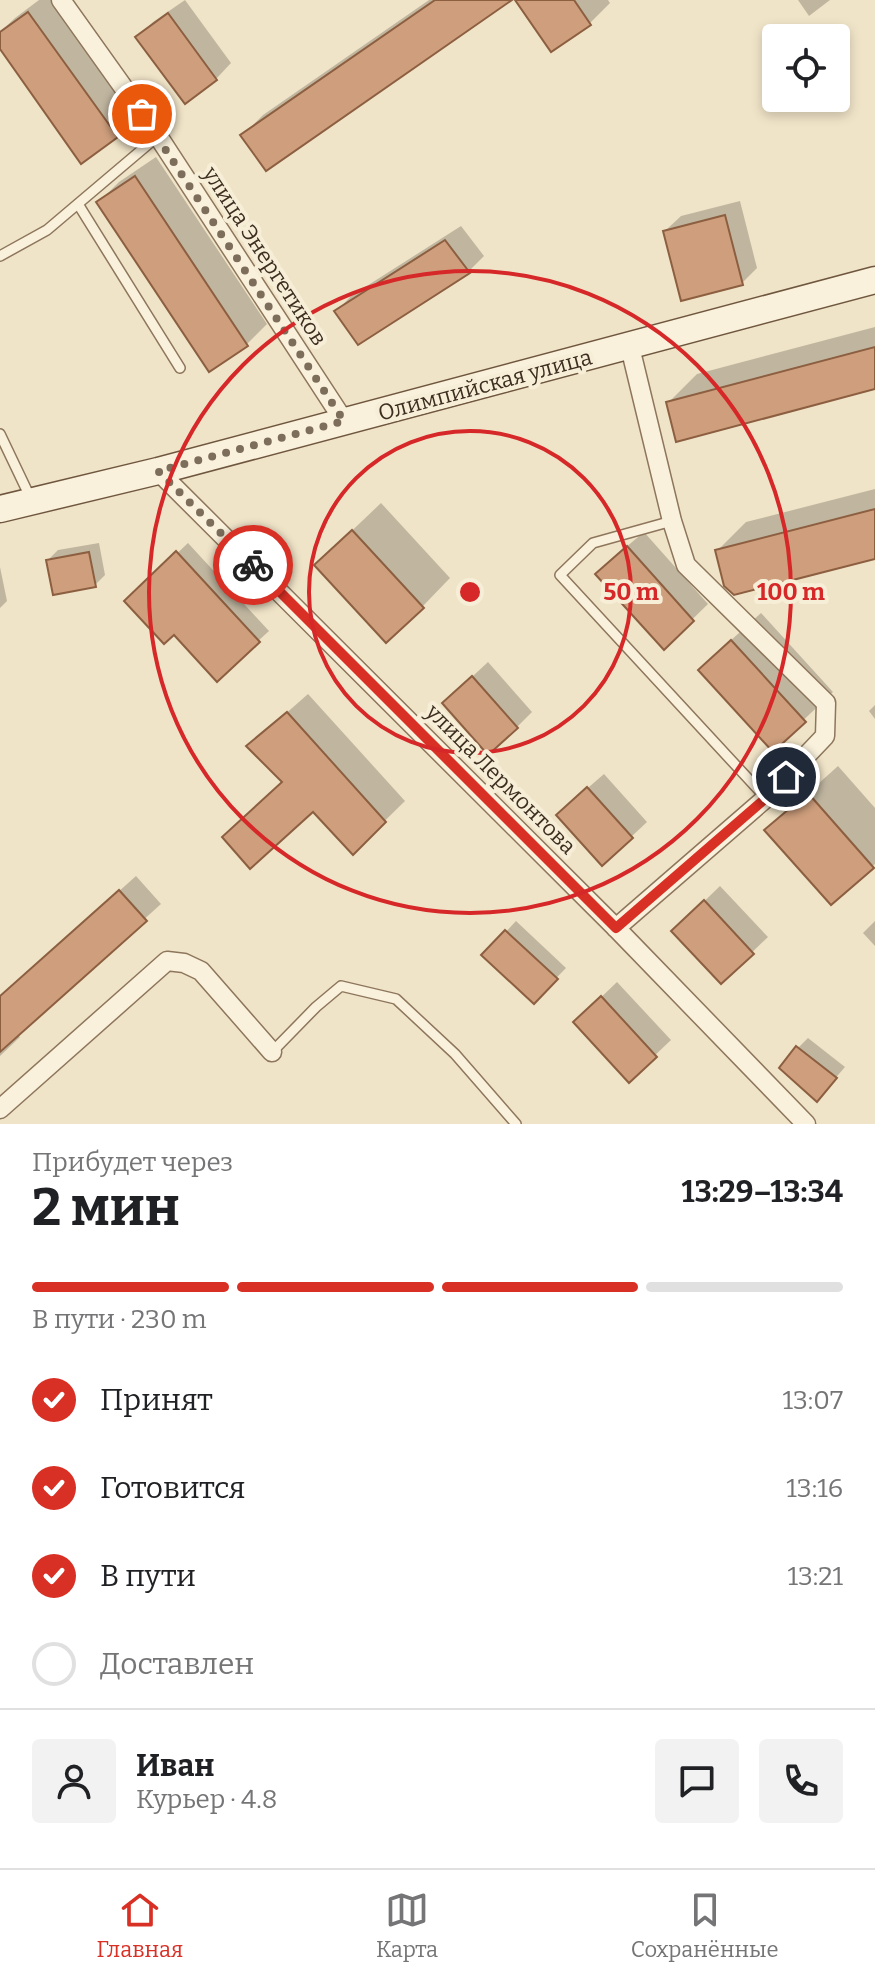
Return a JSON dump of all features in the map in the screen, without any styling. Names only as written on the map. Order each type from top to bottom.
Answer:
[{"type":"street","name":"улица Энергетиков","points":[[61,0],[158,136],[344,421]]},
{"type":"street","name":"Олимпийская улица","points":[[0,509],[158,471],[875,280]]},
{"type":"street","points":[[616,928],[766,798],[825,736],[826,703],[686,565],[672,521],[630,347]]},
{"type":"street","name":"улица Лермонтова","points":[[158,471],[616,928],[806,1124]]},
{"type":"street","points":[[0,1109],[167,961],[184,963],[201,971],[272,1052]]},
{"type":"lane","points":[[0,256],[47,230],[158,136]]},
{"type":"lane","points":[[78,204],[180,368]]},
{"type":"lane","points":[[0,434],[33,502]]},
{"type":"lane","points":[[672,521],[593,543],[560,575],[766,798]]},
{"type":"lane","points":[[272,1052],[341,986],[396,999],[455,1054],[516,1124]]},
{"type":"building","points":[[435,0],[512,0],[266,171],[240,135]]},
{"type":"building","points":[[515,0],[574,0],[591,25],[551,52]]},
{"type":"building","points":[[28,12],[118,137],[81,164],[0,49],[0,32]]},
{"type":"building","points":[[168,13],[217,80],[185,104],[135,37]]},
{"type":"building","points":[[135,176],[248,346],[209,372],[96,202]]},
{"type":"building","points":[[725,215],[743,285],[681,301],[663,231]]},
{"type":"building","points":[[445,240],[470,273],[358,345],[334,311]]},
{"type":"building","points":[[875,347],[875,389],[676,442],[666,402]]},
{"type":"building","points":[[875,509],[875,559],[734,595],[724,586],[715,550]]},
{"type":"building","points":[[352,530],[424,608],[386,643],[314,565]]},
{"type":"building","points":[[627,546],[694,621],[664,650],[595,574]]},
{"type":"building","points":[[176,551],[260,642],[217,682],[174,635],[164,644],[124,601]]},
{"type":"building","points":[[89,552],[96,587],[53,595],[46,560]]},
{"type":"building","points":[[731,640],[806,722],[773,752],[698,670]]},
{"type":"building","points":[[472,676],[518,728],[488,755],[442,703]]},
{"type":"building","points":[[287,712],[386,822],[353,855],[313,812],[250,869],[222,837],[282,782],[246,746]]},
{"type":"building","points":[[587,787],[633,838],[602,866],[556,815]]},
{"type":"building","points":[[808,793],[874,868],[831,905],[764,830]]},
{"type":"building","points":[[119,890],[147,921],[0,1052],[0,996]]},
{"type":"building","points":[[704,900],[754,954],[721,984],[671,931]]},
{"type":"building","points":[[505,930],[558,979],[534,1004],[481,955]]},
{"type":"building","points":[[601,996],[657,1057],[629,1083],[573,1022]]},
{"type":"building","points":[[796,1046],[837,1078],[817,1102],[779,1068]]},
{"type":"way so far","points":[[142,114],[344,421],[158,471],[253,565]]},
{"type":"route","points":[[253,565],[616,928],[766,798],[786,777]]}]
